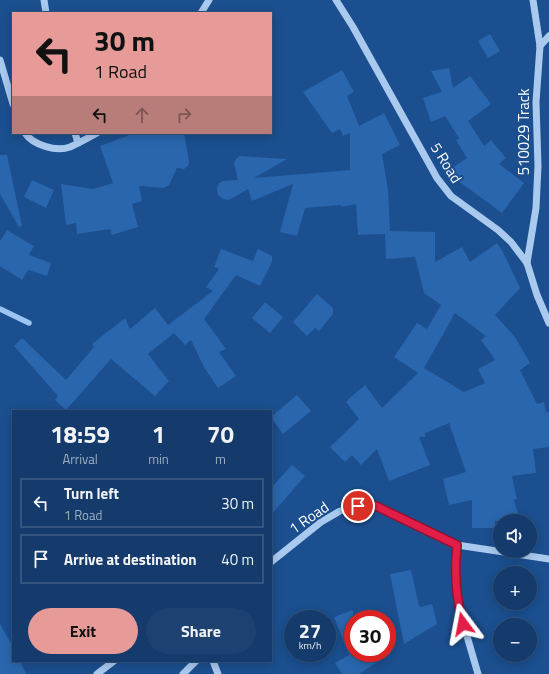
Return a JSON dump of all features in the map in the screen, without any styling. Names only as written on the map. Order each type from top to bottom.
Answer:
[{"type":"street","points":[[44,0],[46,12]]},
{"type":"street","points":[[202,12],[209,0]]},
{"type":"street","name":"5 Road","points":[[336,0],[353,27],[437,178],[451,196],[498,230],[511,242],[527,263],[537,295],[549,323]]},
{"type":"street","name":"510029 Track","points":[[527,263],[536,208],[538,166],[536,102],[540,46],[533,0]]},
{"type":"street","points":[[540,46],[549,36]]},
{"type":"street","points":[[0,60],[12,101]]},
{"type":"street","points":[[26,134],[28,138],[46,148],[68,148],[95,134]]},
{"type":"street","points":[[75,134],[78,143]]},
{"type":"street","name":"1 Road","points":[[272,561],[321,522],[340,511],[358,506],[376,506],[457,545],[549,559]]},
{"type":"street","points":[[457,545],[455,566],[460,612],[478,674]]},
{"type":"street","points":[[272,567],[280,555]]},
{"type":"street","points":[[97,674],[113,662]]},
{"type":"street","points":[[183,674],[195,662]]},
{"type":"street","points":[[213,662],[218,674]]},
{"type":"building","points":[[490,34],[500,51],[488,58],[478,41]]},
{"type":"building","points":[[449,68],[453,88],[470,76],[491,104],[468,121],[484,146],[491,140],[506,158],[499,164],[524,183],[502,213],[446,172],[467,158],[456,140],[459,138],[445,116],[431,122],[423,98],[442,92],[431,71]]},
{"type":"building","points":[[342,70],[354,92],[347,96],[359,126],[384,113],[400,145],[382,154],[388,190],[390,231],[435,232],[435,262],[462,247],[470,262],[497,243],[503,252],[520,288],[495,315],[515,337],[530,363],[520,370],[537,404],[544,402],[546,412],[549,412],[549,447],[533,449],[536,473],[512,476],[517,499],[514,500],[518,514],[493,514],[493,528],[472,528],[472,500],[449,505],[443,479],[466,472],[449,423],[425,433],[425,437],[419,437],[430,465],[389,481],[377,449],[361,465],[352,455],[345,462],[330,447],[359,419],[346,402],[353,395],[365,385],[382,408],[418,373],[394,357],[417,323],[427,329],[441,305],[424,293],[415,257],[386,259],[385,234],[358,235],[356,204],[341,207],[341,205],[305,208],[297,236],[280,232],[293,184],[252,201],[248,189],[229,200],[223,199],[218,195],[217,189],[219,183],[223,181],[238,180],[234,163],[240,156],[287,159],[254,178],[350,170],[350,133],[343,136],[340,129],[332,133],[303,92]],"holes":[[[455,313],[486,336],[481,340],[495,360],[478,369],[485,383],[464,392],[424,368]]]},
{"type":"building","points":[[132,134],[184,134],[189,162],[188,166],[184,169],[177,168],[169,185],[164,188],[139,186],[142,201],[132,204],[138,227],[112,235],[110,229],[77,234],[76,223],[66,225],[61,184],[93,189],[113,183],[100,146]]},
{"type":"building","points":[[0,155],[7,155],[22,226],[19,227],[0,194]]},
{"type":"building","points":[[32,180],[54,190],[46,208],[24,197]]},
{"type":"building","points":[[7,230],[34,246],[29,255],[51,263],[47,276],[28,270],[22,280],[0,266],[0,241]]},
{"type":"building","points":[[221,249],[253,261],[258,249],[272,256],[272,262],[260,286],[236,275],[204,319],[226,349],[219,352],[236,376],[218,388],[204,367],[191,340],[185,345],[174,333],[148,354],[169,381],[155,396],[111,359],[66,410],[55,400],[58,396],[14,346],[22,338],[66,380],[94,347],[92,344],[125,318],[130,329],[155,308],[168,325],[213,291],[206,287],[219,269],[214,267]]},
{"type":"building","points":[[317,294],[333,308],[333,314],[319,331],[315,328],[307,336],[293,322]]},
{"type":"building","points":[[265,302],[283,317],[270,333],[252,318]]},
{"type":"building","points":[[297,395],[311,411],[283,434],[272,416]]},
{"type":"building","points":[[292,465],[305,476],[272,514],[272,487]]},
{"type":"building","points":[[411,570],[419,606],[421,607],[432,604],[437,624],[404,644],[390,574]]},
{"type":"building","points":[[344,613],[344,642],[336,622],[336,616]]},
{"type":"building","points":[[0,624],[12,645],[12,662],[20,662],[26,674],[0,674]]},
{"type":"building","points":[[344,658],[344,662],[377,662],[359,674],[342,674],[335,663]]},
{"type":"waterway","points":[[0,309],[29,323]]},
{"type":"route","points":[[358,506],[376,506],[457,545],[455,581],[463,624]]}]
